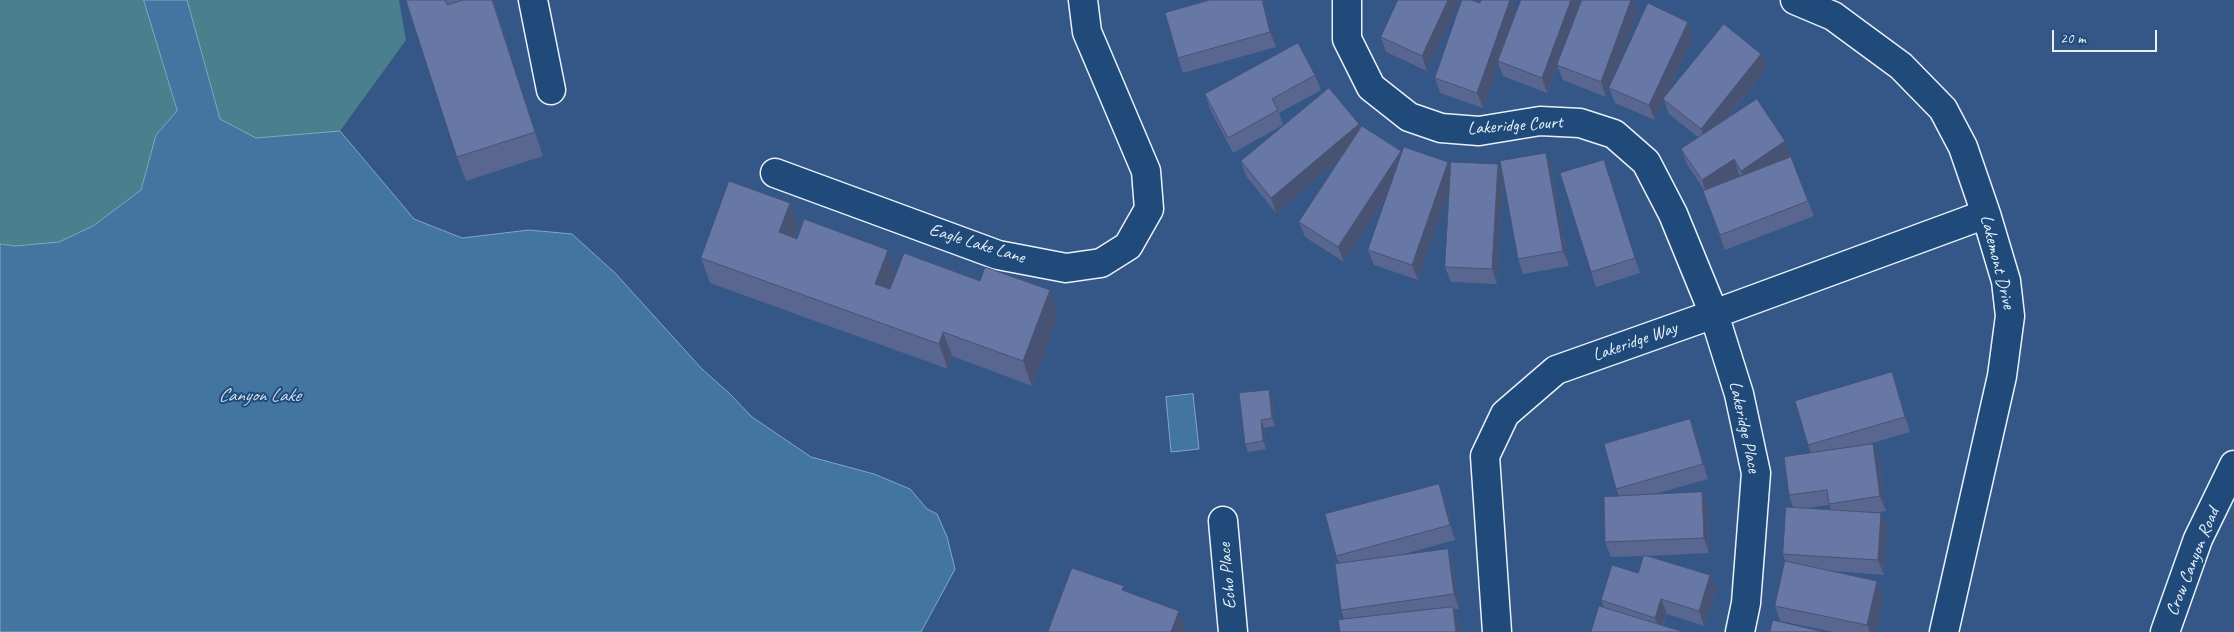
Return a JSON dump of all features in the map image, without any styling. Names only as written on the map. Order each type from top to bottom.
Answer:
[{"type":"street","points":[[533,0],[551,90]]},
{"type":"street","name":"Eagle Lake Lane","points":[[775,173],[998,255],[1066,268],[1102,263],[1128,246],[1149,209],[1146,171],[1087,32],[1082,0]]},
{"type":"street","name":"Lakeridge Court","points":[[1348,0],[1347,39],[1371,87],[1409,117],[1441,128],[1479,131],[1540,121],[1580,123],[1614,134],[1646,162],[1673,214],[1714,314]]},
{"type":"street","name":"Lakemont Drive","points":[[1795,0],[1833,16],[1900,66],[1943,109],[1963,147],[1986,214],[2006,282],[2010,316],[2002,376],[1944,632]]},
{"type":"street","name":"Lakeridge Way","points":[[1497,632],[1485,456],[1506,414],[1556,370],[1986,214]]},
{"type":"street","name":"Lakeridge Place","points":[[1714,314],[1739,394],[1756,473],[1746,603],[1740,632]]},
{"type":"street","name":"Crow Canyon Road","points":[[2165,632],[2198,540],[2234,465]]},
{"type":"street","name":"Echo Place","points":[[1223,521],[1233,632]]},
{"type":"green space","points":[[0,0],[144,0],[177,111],[156,135],[141,190],[93,226],[59,242],[15,246],[0,244]]},
{"type":"green space","points":[[187,0],[399,0],[406,40],[340,131],[256,138],[220,119]]},
{"type":"water","name":"Canyon Lake","points":[[144,0],[187,0],[220,119],[256,138],[340,131],[414,219],[462,238],[529,230],[572,234],[615,273],[702,369],[752,417],[811,457],[874,474],[910,489],[927,509],[937,514],[947,537],[955,569],[921,632],[0,632],[0,244],[15,246],[59,242],[93,226],[141,190],[156,135],[177,111]]},
{"type":"water","points":[[1193,394],[1199,449],[1171,452],[1166,397]]},
{"type":"building","points":[[406,0],[445,0],[447,5],[463,0],[492,0],[535,132],[457,157]]},
{"type":"building","points":[[1210,0],[1262,0],[1270,32],[1178,58],[1165,13]]},
{"type":"building","points":[[1398,0],[1448,0],[1422,56],[1381,37]]},
{"type":"building","points":[[1462,0],[1480,3],[1481,0],[1510,0],[1477,93],[1435,78]]},
{"type":"building","points":[[1521,0],[1571,0],[1542,78],[1498,61]]},
{"type":"building","points":[[1582,0],[1631,0],[1601,82],[1557,65]]},
{"type":"building","points":[[1648,3],[1688,22],[1649,105],[1609,88]]},
{"type":"building","points":[[1724,24],[1761,54],[1701,129],[1663,99]]},
{"type":"building","points":[[1298,43],[1315,75],[1272,99],[1278,110],[1228,138],[1205,94]]},
{"type":"building","points":[[1329,88],[1359,124],[1271,198],[1241,161]]},
{"type":"building","points":[[1757,99],[1785,141],[1741,171],[1734,159],[1702,180],[1681,149]]},
{"type":"building","points":[[1362,126],[1401,151],[1338,247],[1299,222]]},
{"type":"building","points":[[1404,147],[1448,162],[1412,265],[1368,250]]},
{"type":"building","points":[[1546,153],[1563,251],[1518,259],[1500,161]]},
{"type":"building","points":[[1791,157],[1808,201],[1720,235],[1703,191]]},
{"type":"building","points":[[1604,160],[1635,258],[1591,272],[1560,173]]},
{"type":"building","points":[[1451,162],[1498,164],[1492,269],[1445,267]]},
{"type":"building","points":[[729,181],[790,203],[779,232],[797,239],[804,219],[888,250],[875,284],[890,289],[904,253],[980,281],[985,267],[1050,290],[1023,361],[943,332],[939,344],[701,258]]},
{"type":"building","points":[[1892,372],[1905,417],[1808,445],[1795,401]]},
{"type":"building","points":[[1269,390],[1272,418],[1261,420],[1263,441],[1245,444],[1239,393]]},
{"type":"building","points":[[1690,419],[1703,464],[1616,489],[1604,444]]},
{"type":"building","points":[[1873,444],[1880,496],[1829,504],[1827,490],[1789,495],[1784,457]]},
{"type":"building","points":[[1439,484],[1450,525],[1336,556],[1325,514]]},
{"type":"building","points":[[1702,492],[1704,538],[1605,542],[1604,497]]},
{"type":"building","points":[[1786,507],[1881,513],[1878,560],[1783,554]]},
{"type":"building","points":[[1448,549],[1454,594],[1341,610],[1335,564]]},
{"type":"building","points":[[1644,555],[1710,575],[1699,611],[1661,599],[1655,618],[1601,600],[1612,565],[1638,573]]},
{"type":"building","points":[[1785,561],[1877,581],[1867,625],[1775,606]]},
{"type":"building","points":[[1072,568],[1124,586],[1122,590],[1179,611],[1171,632],[1048,632]]},
{"type":"building","points":[[1599,606],[1684,632],[1591,632]]},
{"type":"building","points":[[1453,607],[1456,632],[1340,632],[1338,620]]},
{"type":"building","points":[[1773,620],[1824,632],[1770,632]]}]
